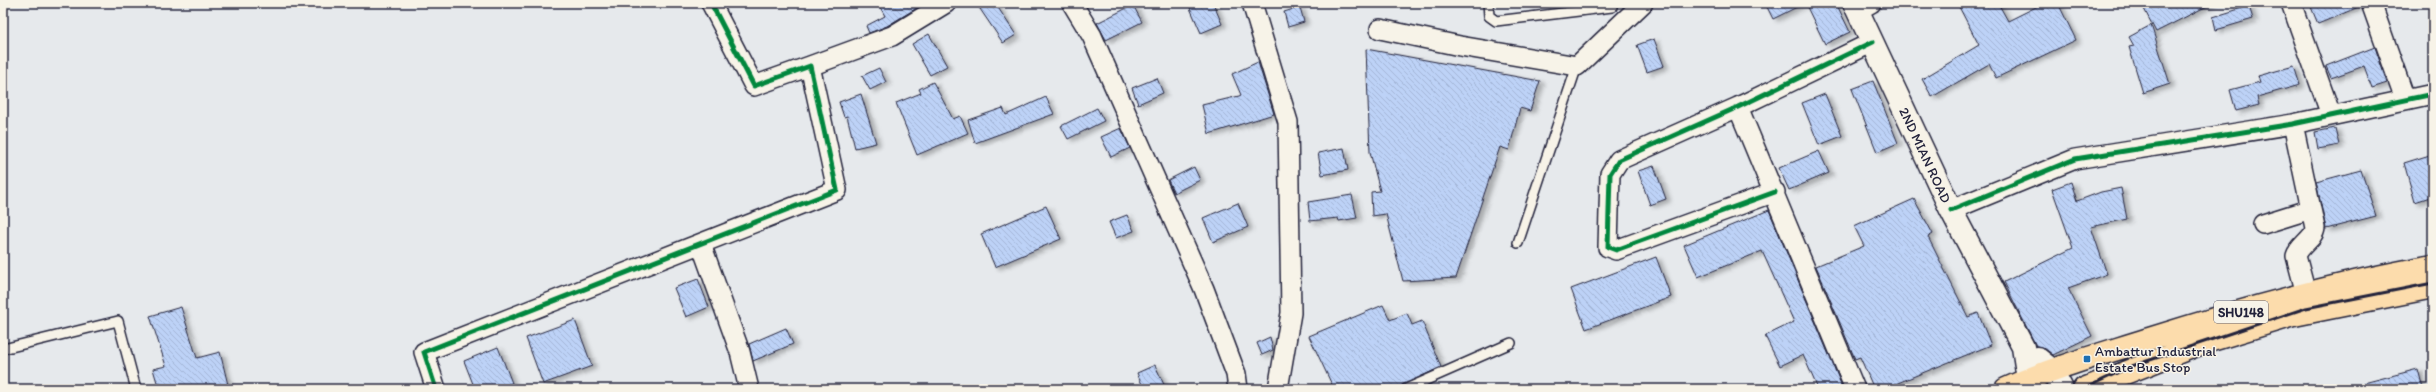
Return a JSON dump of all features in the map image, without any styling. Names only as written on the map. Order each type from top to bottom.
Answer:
[{"type":"main road","name":"2ND MIAN ROAD","points":[[1861,6],[1873,42],[1951,210],[2023,347]]},
{"type":"main road","name":"SHU148","points":[[2006,389],[2031,384],[2052,370],[2189,326],[2371,277],[2433,266]]},
{"type":"main road","name":"SHU148","points":[[2084,389],[2202,343],[2294,315],[2433,287]]},
{"type":"main road","points":[[2023,347],[2052,370],[2062,389]]},
{"type":"main road","points":[[2023,347],[2031,384]]},
{"type":"street","points":[[710,3],[754,86],[892,36],[946,3]]},
{"type":"street","points":[[1072,3],[1092,36],[1204,289],[1236,374],[1238,389]]},
{"type":"street","points":[[1252,3],[1288,122],[1291,313],[1278,389]]},
{"type":"street","points":[[1380,29],[1460,46],[1577,66],[1644,3]]},
{"type":"street","points":[[2291,3],[2331,115]]},
{"type":"street","points":[[2372,3],[2405,99]]},
{"type":"street","points":[[1775,192],[1616,250],[1608,247],[1610,174],[1619,160],[1738,107],[1873,42]]},
{"type":"street","points":[[436,389],[424,352],[837,190],[810,66]]},
{"type":"street","points":[[1951,210],[2075,159],[2293,124],[2433,94]]},
{"type":"street","points":[[1738,107],[1775,192],[1834,343],[1855,389]]},
{"type":"street","points":[[2293,124],[2311,209],[2314,232],[2297,249],[2296,256],[2306,294]]},
{"type":"street","points":[[2263,224],[2311,209]]},
{"type":"street","points":[[701,244],[740,352],[749,389]]},
{"type":"lane","points":[[1488,3],[1489,16],[1496,21],[1612,5],[1622,24]]},
{"type":"lane","points":[[1518,243],[1577,66]]},
{"type":"lane","points":[[3,349],[118,321],[136,389]]},
{"type":"lane","points":[[1406,389],[1511,343]]},
{"type":"building","points":[[878,3],[925,3],[887,26],[869,33],[866,26],[885,16]]},
{"type":"building","points":[[976,3],[995,3],[1016,35],[1003,43]]},
{"type":"building","points":[[1202,3],[1213,3],[1222,24],[1201,33],[1190,8]]},
{"type":"building","points":[[1765,3],[1805,3],[1773,19]]},
{"type":"building","points":[[1805,3],[1836,3],[1850,32],[1825,44]]},
{"type":"building","points":[[1957,3],[1998,3],[2008,21],[2044,3],[2058,3],[2076,40],[1996,78],[1989,64],[1932,97],[1922,79],[1979,45]]},
{"type":"building","points":[[2141,3],[2213,3],[2156,32]]},
{"type":"building","points":[[2319,3],[2360,3],[2361,6],[2318,24],[2311,7]]},
{"type":"building","points":[[1133,5],[1142,22],[1106,40],[1097,23]]},
{"type":"building","points":[[2249,6],[2253,19],[2216,30],[2213,17]]},
{"type":"building","points":[[1300,7],[1304,22],[1288,27],[1284,12]]},
{"type":"building","points":[[2151,25],[2170,84],[2143,93],[2129,47],[2134,46],[2129,37]]},
{"type":"building","points":[[929,34],[947,66],[930,75],[912,44]]},
{"type":"building","points":[[1654,39],[1664,66],[1647,72],[1637,45]]},
{"type":"building","points":[[2375,47],[2387,83],[2372,88],[2364,66],[2331,78],[2326,66]]},
{"type":"building","points":[[1366,49],[1540,81],[1530,111],[1520,108],[1509,150],[1500,147],[1456,278],[1403,281],[1386,214],[1372,216],[1371,192],[1380,191],[1370,152]]},
{"type":"building","points":[[1258,62],[1274,114],[1209,134],[1202,105],[1241,95],[1232,74]]},
{"type":"building","points":[[2294,66],[2300,85],[2257,97],[2259,105],[2236,111],[2230,90],[2260,82],[2258,76]]},
{"type":"building","points":[[879,68],[886,82],[870,90],[862,76]]},
{"type":"building","points":[[1157,78],[1163,93],[1138,104],[1132,88]]},
{"type":"building","points":[[1873,81],[1898,143],[1877,152],[1852,89]]},
{"type":"building","points":[[933,82],[953,119],[960,116],[968,133],[917,155],[896,103],[921,93],[919,89]]},
{"type":"building","points":[[861,94],[876,143],[855,148],[847,116],[844,117],[839,102]]},
{"type":"building","points":[[1825,94],[1842,136],[1819,145],[1802,103]]},
{"type":"building","points":[[1046,97],[1054,114],[975,143],[968,120],[1003,108],[1006,115]]},
{"type":"building","points":[[1097,108],[1104,121],[1068,139],[1061,126]]},
{"type":"building","points":[[1121,128],[1130,148],[1111,157],[1101,137]]},
{"type":"building","points":[[2335,128],[2339,145],[2318,149],[2315,132]]},
{"type":"building","points":[[1344,148],[1348,170],[1322,175],[1318,153]]},
{"type":"building","points":[[1819,151],[1829,173],[1789,190],[1779,168]]},
{"type":"building","points":[[2433,154],[2433,196],[2415,202],[2404,163]]},
{"type":"building","points":[[1654,166],[1666,199],[1650,205],[1638,171]]},
{"type":"building","points":[[1194,167],[1200,180],[1174,193],[1168,180]]},
{"type":"building","points":[[2361,170],[2376,216],[2326,229],[2316,182]]},
{"type":"building","points":[[2071,182],[2077,201],[2101,192],[2121,188],[2127,219],[2091,227],[2107,274],[2068,288],[2092,336],[2053,355],[2044,348],[2036,346],[2004,282],[2073,248],[2052,189]]},
{"type":"building","points":[[1352,195],[1357,218],[1339,221],[1338,218],[1310,221],[1308,202]]},
{"type":"building","points":[[1914,199],[1933,234],[1928,237],[1968,317],[1978,313],[1991,345],[1883,389],[1874,389],[1860,357],[1855,359],[1816,266],[1864,246],[1854,226]]},
{"type":"building","points":[[1238,203],[1248,227],[1213,242],[1203,218]]},
{"type":"building","points":[[1046,206],[1061,239],[995,267],[981,234]]},
{"type":"building","points":[[1769,210],[1843,389],[1818,389],[1803,355],[1780,366],[1765,336],[1794,322],[1762,251],[1698,277],[1684,245]]},
{"type":"building","points":[[1127,215],[1134,231],[1116,238],[1109,222]]},
{"type":"building","points":[[1656,257],[1671,297],[1586,329],[1571,289]]},
{"type":"building","points":[[698,279],[709,307],[686,317],[674,288]]},
{"type":"building","points":[[1383,305],[1390,320],[1407,313],[1412,325],[1422,321],[1441,367],[1395,389],[1334,389],[1309,336]]},
{"type":"building","points":[[181,307],[197,358],[220,352],[229,389],[159,389],[153,369],[166,366],[150,316]]},
{"type":"building","points":[[575,320],[592,366],[543,384],[526,338]]},
{"type":"building","points":[[786,328],[793,344],[753,361],[749,344]]},
{"type":"building","points":[[1270,337],[1273,350],[1262,355],[1257,343]]},
{"type":"building","points":[[498,347],[512,383],[496,389],[475,389],[464,361]]},
{"type":"building","points":[[1155,365],[1166,389],[1144,389],[1137,373]]},
{"type":"building","points":[[2418,369],[2423,389],[2361,389],[2360,384]]},
{"type":"railway","points":[[2083,389],[2132,366],[2306,308],[2433,283]]},
{"type":"cycle path","points":[[436,389],[424,352],[837,190],[810,66],[754,86],[711,3]]},
{"type":"cycle path","points":[[1775,192],[1616,250],[1608,247],[1610,174],[1619,160],[1738,107],[1873,42]]},
{"type":"cycle path","points":[[1951,210],[2075,159],[2293,124],[2433,94]]},
{"type":"place","name":"Ambattur Industrial Estate Bus Stop","points":[[2087,359]]}]
